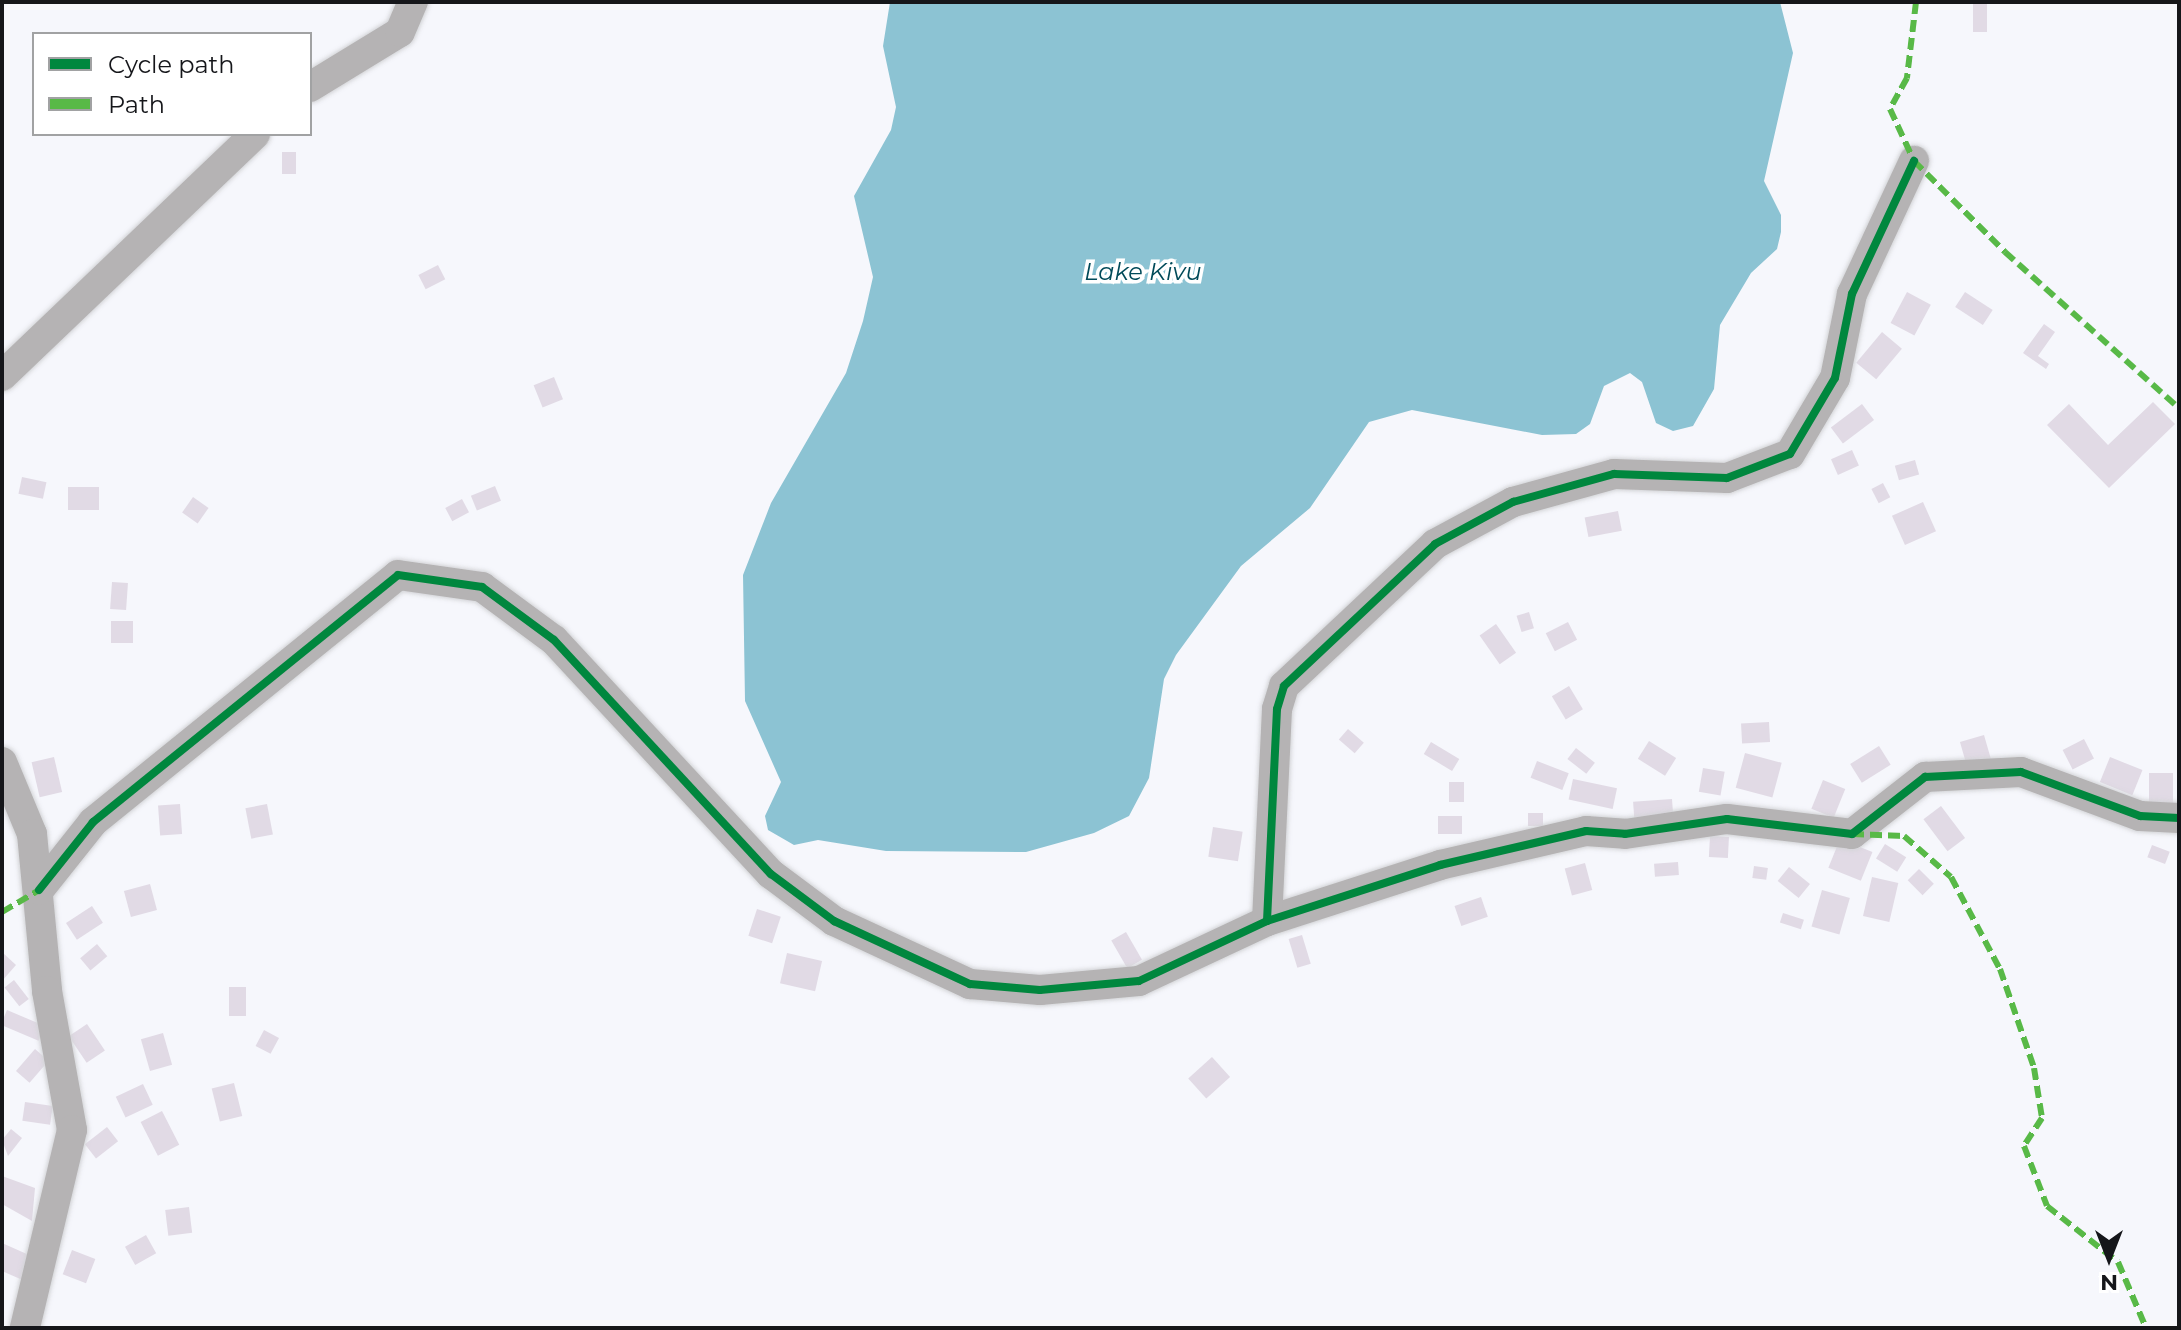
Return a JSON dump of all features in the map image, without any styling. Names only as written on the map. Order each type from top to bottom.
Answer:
[{"type":"street","points":[[312,86],[400,32],[413,2]]},
{"type":"street","points":[[2,376],[253,136]]},
{"type":"street","points":[[1267,921],[1277,709],[1284,686],[1435,544],[1513,502],[1614,474],[1727,478],[1790,454],[1835,378],[1852,294],[1914,161]]},
{"type":"street","points":[[39,890],[93,822],[398,575],[482,587],[554,640],[771,874],[834,921],[970,984],[1040,990],[1139,981],[1267,921],[1440,865],[1586,831],[1625,834],[1727,819],[1852,834],[1925,777],[2021,772],[2140,816],[2179,818]]},
{"type":"street","points":[[2,762],[32,834],[47,991],[72,1130],[25,1328]]},
{"type":"water","name":"Lake Kivu","points":[[890,2],[1780,2],[1793,53],[1764,181],[1781,215],[1777,249],[1751,273],[1720,325],[1714,389],[1693,426],[1673,431],[1656,423],[1642,382],[1630,373],[1604,386],[1590,424],[1576,434],[1542,435],[1412,410],[1369,422],[1310,508],[1241,566],[1176,655],[1164,679],[1149,778],[1129,816],[1094,833],[1026,852],[886,851],[818,840],[794,845],[768,830],[765,816],[781,782],[745,701],[743,575],[771,503],[846,373],[863,321],[873,277],[854,196],[891,130],[896,107],[883,46]]},
{"type":"building","points":[[1973,2],[1987,2],[1987,32],[1973,32]]},
{"type":"building","points":[[282,152],[296,152],[296,174],[282,174]]},
{"type":"building","points":[[438,265],[445,279],[426,289],[418,275]]},
{"type":"building","points":[[1907,292],[1931,305],[1914,336],[1891,323]]},
{"type":"building","points":[[1965,292],[1993,310],[1983,325],[1955,307]]},
{"type":"building","points":[[2044,324],[2055,332],[2038,356],[2049,364],[2046,369],[2023,353]]},
{"type":"building","points":[[1882,332],[1902,349],[1876,379],[1856,363]]},
{"type":"building","points":[[554,377],[563,399],[543,407],[534,385]]},
{"type":"building","points":[[2153,402],[2175,424],[2109,488],[2047,425],[2069,404],[2108,445]]},
{"type":"building","points":[[1862,404],[1874,420],[1843,443],[1831,427]]},
{"type":"building","points":[[1852,450],[1859,466],[1838,475],[1831,459]]},
{"type":"building","points":[[1915,460],[1919,474],[1899,480],[1895,466]]},
{"type":"building","points":[[22,477],[46,482],[43,499],[18,494]]},
{"type":"building","points":[[1883,483],[1890,497],[1879,503],[1871,489]]},
{"type":"building","points":[[495,486],[501,501],[477,511],[471,496]]},
{"type":"building","points":[[68,487],[99,487],[99,510],[68,510]]},
{"type":"building","points":[[193,497],[209,508],[198,523],[182,513]]},
{"type":"building","points":[[462,499],[469,512],[452,521],[445,508]]},
{"type":"building","points":[[1923,502],[1936,531],[1905,545],[1892,516]]},
{"type":"building","points":[[1618,511],[1622,531],[1588,537],[1585,517]]},
{"type":"building","points":[[112,582],[128,583],[126,610],[110,609]]},
{"type":"building","points":[[1529,612],[1534,628],[1522,632],[1517,616]]},
{"type":"building","points":[[111,621],[133,621],[133,643],[111,643]]},
{"type":"building","points":[[1568,622],[1577,640],[1555,651],[1546,633]]},
{"type":"building","points":[[1496,624],[1516,653],[1500,664],[1480,635]]},
{"type":"building","points":[[1569,686],[1583,709],[1566,719],[1552,696]]},
{"type":"building","points":[[1769,722],[1770,742],[1742,743],[1741,723]]},
{"type":"building","points":[[1348,729],[1364,743],[1355,753],[1339,740]]},
{"type":"building","points":[[1984,735],[1991,759],[1967,766],[1960,742]]},
{"type":"building","points":[[2084,739],[2094,759],[2073,769],[2063,750]]},
{"type":"building","points":[[1649,741],[1676,758],[1665,776],[1638,759]]},
{"type":"building","points":[[1431,742],[1459,759],[1452,771],[1424,754]]},
{"type":"building","points":[[1879,746],[1891,765],[1862,783],[1850,764]]},
{"type":"building","points":[[1576,748],[1595,763],[1586,774],[1567,759]]},
{"type":"building","points":[[1745,753],[1782,763],[1772,798],[1736,788]]},
{"type":"building","points":[[54,757],[62,792],[40,797],[32,762]]},
{"type":"building","points":[[2110,757],[2142,770],[2132,795],[2100,782]]},
{"type":"building","points":[[1537,761],[1569,773],[1562,790],[1531,778]]},
{"type":"building","points":[[1703,768],[1725,772],[1720,795],[1699,792]]},
{"type":"building","points":[[2149,773],[2173,773],[2173,805],[2149,805]]},
{"type":"building","points":[[1573,779],[1617,788],[1613,809],[1569,800]]},
{"type":"building","points":[[1823,780],[1845,789],[1834,818],[1811,809]]},
{"type":"building","points":[[1449,782],[1464,782],[1464,802],[1449,802]]},
{"type":"building","points":[[1672,799],[1673,815],[1634,818],[1633,802]]},
{"type":"building","points":[[180,804],[182,834],[160,835],[158,806]]},
{"type":"building","points":[[267,804],[273,834],[251,839],[245,808]]},
{"type":"building","points":[[1941,806],[1965,838],[1948,851],[1923,819]]},
{"type":"building","points":[[1528,813],[1543,813],[1543,826],[1528,826]]},
{"type":"building","points":[[1438,816],[1462,816],[1462,834],[1438,834]]},
{"type":"building","points":[[1213,827],[1243,832],[1238,861],[1208,857]]},
{"type":"building","points":[[1710,836],[1729,837],[1728,858],[1709,857]]},
{"type":"building","points":[[1840,839],[1872,852],[1861,881],[1828,868]]},
{"type":"building","points":[[1885,844],[1906,857],[1897,872],[1876,858]]},
{"type":"building","points":[[2152,845],[2170,852],[2165,864],[2147,857]]},
{"type":"building","points":[[1678,862],[1679,875],[1655,877],[1654,864]]},
{"type":"building","points":[[1585,863],[1592,890],[1572,895],[1565,868]]},
{"type":"building","points":[[1754,866],[1768,868],[1766,880],[1752,878]]},
{"type":"building","points":[[1789,867],[1810,884],[1799,898],[1778,881]]},
{"type":"building","points":[[1919,869],[1934,884],[1923,895],[1908,880]]},
{"type":"building","points":[[1872,877],[1898,883],[1889,922],[1863,916]]},
{"type":"building","points":[[150,884],[157,910],[131,917],[124,891]]},
{"type":"building","points":[[1822,890],[1850,898],[1839,935],[1812,927]]},
{"type":"building","points":[[1481,897],[1488,917],[1461,926],[1455,906]]},
{"type":"building","points":[[92,906],[103,923],[77,940],[66,923]]},
{"type":"building","points":[[757,909],[781,917],[772,943],[748,936]]},
{"type":"building","points":[[1783,913],[1804,920],[1801,929],[1780,923]]},
{"type":"building","points":[[1126,932],[1142,960],[1127,968],[1111,940]]},
{"type":"building","points":[[1302,935],[1311,964],[1297,968],[1289,939]]},
{"type":"building","points":[[97,944],[107,956],[90,970],[80,958]]},
{"type":"building","points":[[2,952],[16,965],[2,981]]},
{"type":"building","points":[[787,953],[822,961],[815,991],[780,983]]},
{"type":"building","points":[[14,980],[29,999],[19,1006],[5,987]]},
{"type":"building","points":[[229,987],[246,987],[246,1016],[229,1016]]},
{"type":"building","points":[[7,1010],[45,1026],[38,1041],[2,1025]]},
{"type":"building","points":[[87,1024],[105,1051],[87,1063],[69,1036]]},
{"type":"building","points":[[264,1030],[279,1038],[271,1054],[256,1046]]},
{"type":"building","points":[[163,1033],[172,1065],[150,1071],[141,1039]]},
{"type":"building","points":[[35,1049],[49,1061],[30,1083],[16,1071]]},
{"type":"building","points":[[1212,1057],[1230,1077],[1206,1098],[1188,1078]]},
{"type":"building","points":[[234,1083],[242,1116],[220,1122],[212,1089]]},
{"type":"building","points":[[143,1084],[153,1105],[126,1118],[116,1097]]},
{"type":"building","points":[[25,1102],[53,1106],[50,1125],[22,1121]]},
{"type":"building","points":[[162,1111],[179,1145],[158,1156],[141,1122]]},
{"type":"building","points":[[107,1127],[118,1141],[96,1158],[85,1144]]},
{"type":"building","points":[[11,1129],[22,1138],[8,1156],[2,1140]]},
{"type":"building","points":[[2,1176],[35,1188],[32,1221],[2,1204]]},
{"type":"building","points":[[189,1207],[192,1233],[168,1236],[165,1210]]},
{"type":"building","points":[[146,1235],[156,1253],[135,1265],[125,1247]]},
{"type":"building","points":[[2,1243],[38,1259],[27,1282],[2,1271]]},
{"type":"building","points":[[72,1250],[95,1259],[86,1283],[63,1274]]},
{"type":"marked path","points":[[1916,2],[1907,78],[1890,109],[1914,161],[2005,252],[2179,408]]},
{"type":"marked path","points":[[1852,834],[1904,836],[1951,877],[2000,969],[2034,1068],[2042,1118],[2024,1146],[2047,1206],[2118,1262],[2146,1328]]},
{"type":"marked path","points":[[2,912],[39,890]]},
{"type":"cycle path","points":[[1267,921],[1277,709],[1284,686],[1435,544],[1513,502],[1614,474],[1727,478],[1790,454],[1835,378],[1852,294],[1914,161]]},
{"type":"cycle path","points":[[39,890],[93,822],[398,575],[482,587],[554,640],[771,874],[834,921],[970,984],[1040,990],[1139,981],[1267,921],[1440,865],[1586,831],[1625,834],[1727,819],[1852,834],[1925,777],[2021,772],[2140,816],[2179,818]]}]
